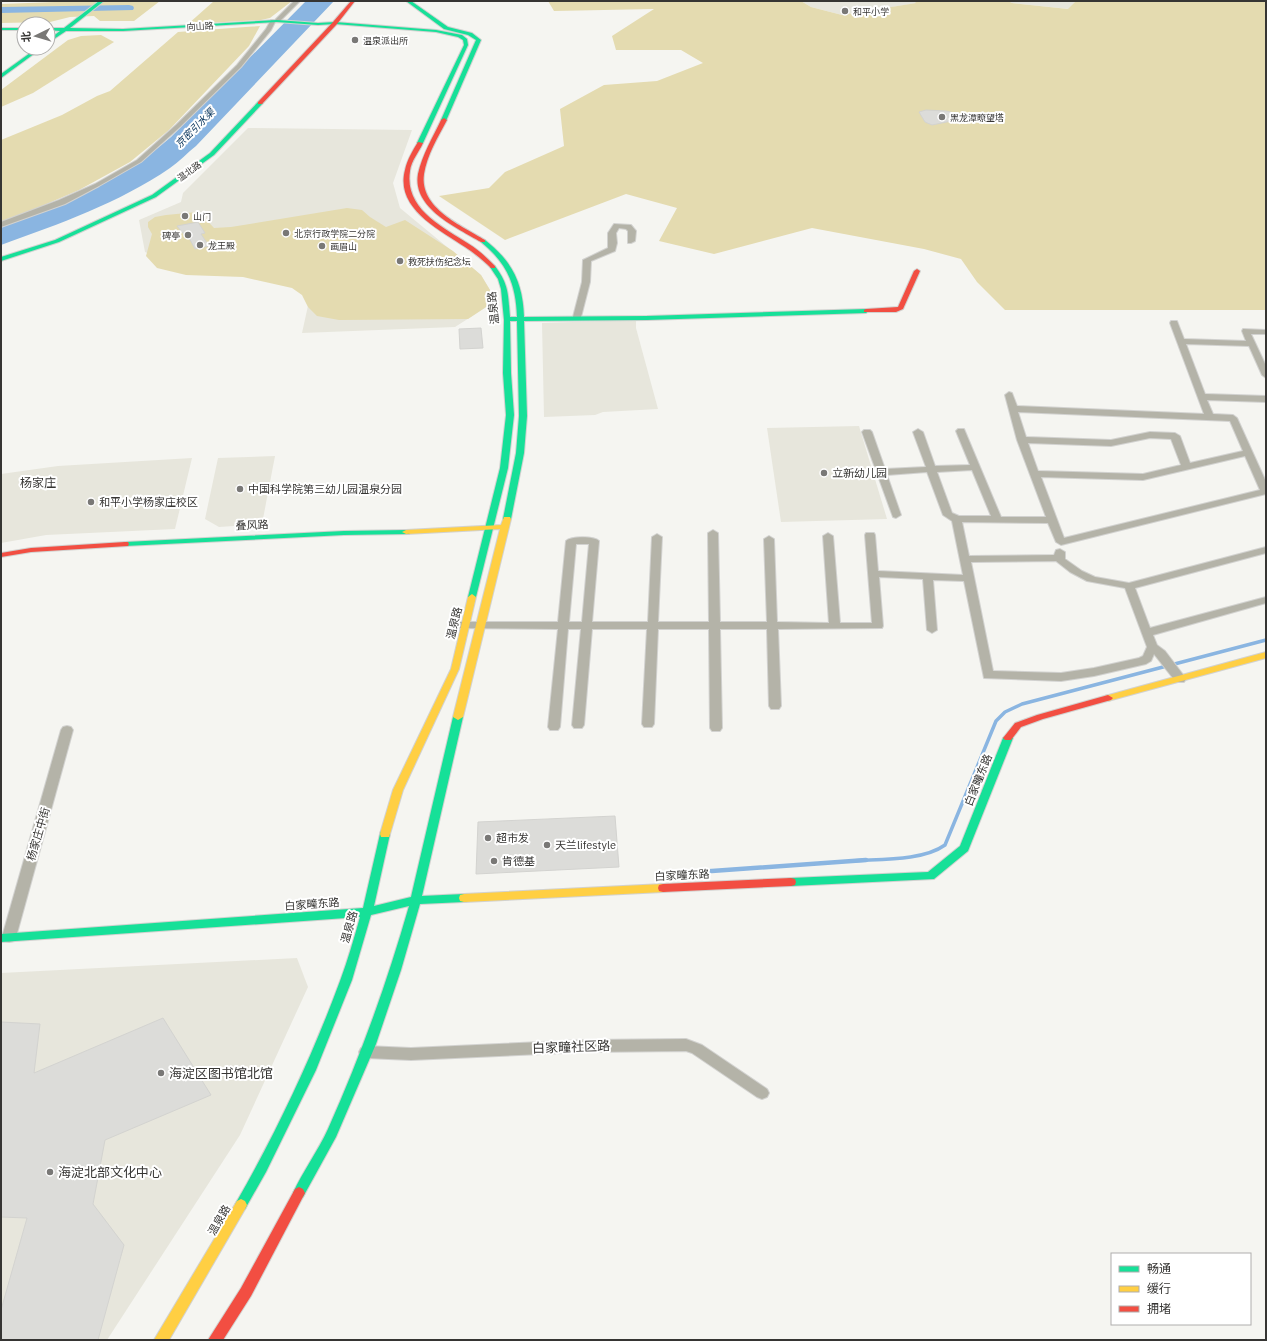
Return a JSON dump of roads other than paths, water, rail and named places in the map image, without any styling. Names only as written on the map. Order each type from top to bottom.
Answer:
[{"type":"main road","points":[[335,23],[353,1]]},
{"type":"main road","points":[[335,23],[343,21],[361,1]]},
{"type":"main road","points":[[215,1340],[246,1292],[332,1133],[366,1052],[396,970],[416,900],[446,763],[505,527],[518,460],[523,416],[518,284],[513,271],[502,256],[434,208],[424,195],[420,181],[425,162],[479,40],[478,37],[445,28],[422,9],[408,1]]},
{"type":"main road","points":[[56,36],[98,4]]},
{"type":"main road","name":"向山路","points":[[56,28],[123,30],[275,21],[318,24],[335,23]]},
{"type":"main road","points":[[335,23],[436,31],[460,36],[465,39],[466,45],[474,42],[478,45]]},
{"type":"main road","name":"温北路","points":[[1,259],[57,241],[154,196],[174,182],[212,154],[335,23]]},
{"type":"main road","points":[[1,28],[16,28]]},
{"type":"main road","name":"温泉路","points":[[161,1340],[176,1317],[262,1168],[310,1070],[346,980],[366,912],[383,840],[398,790],[455,669],[491,528],[504,468],[510,415],[507,373],[507,320],[504,289],[492,266],[469,246],[425,217],[410,200],[406,188],[407,171],[466,45]]},
{"type":"main road","points":[[1,76],[29,56]]},
{"type":"main road","points":[[507,320],[577,317],[647,318],[896,310],[901,308],[917,271]]},
{"type":"main road","name":"叠风路","points":[[1,555],[30,550],[80,546],[505,527]]},
{"type":"main road","name":"白家疃东路","points":[[5,937],[366,912],[416,900],[930,876],[964,848],[1009,735],[1018,725],[1040,717],[1266,654]]},
{"type":"street","points":[[1,225],[62,202],[139,161],[178,126],[238,66],[275,21],[297,1]]},
{"type":"street","points":[[577,317],[588,271],[588,260],[612,249],[612,233],[617,226],[628,227],[632,231],[631,241]]},
{"type":"street","points":[[1174,322],[1209,416]]},
{"type":"street","points":[[1266,332],[1246,331],[1266,375]]},
{"type":"street","points":[[1181,341],[1252,344]]},
{"type":"street","points":[[1009,395],[1022,440],[1061,542],[1059,558],[1063,563],[1091,579],[1121,583],[1129,586],[1266,550]]},
{"type":"street","points":[[1202,397],[1266,399]]},
{"type":"street","points":[[1013,409],[1233,418],[1265,491],[1061,542]]},
{"type":"street","points":[[961,430],[997,519]]},
{"type":"street","points":[[867,432],[896,515]]},
{"type":"street","points":[[918,432],[948,514],[957,519],[1052,520]]},
{"type":"street","points":[[1022,440],[1111,444],[1150,435],[1175,436],[1187,468]]},
{"type":"street","points":[[1035,474],[1143,477],[1248,453]]},
{"type":"street","points":[[881,472],[976,467]]},
{"type":"street","points":[[957,519],[988,675],[1060,676],[1094,672],[1147,658],[1152,647]]},
{"type":"street","points":[[713,533],[716,728]]},
{"type":"street","points":[[454,625],[878,626],[870,535]]},
{"type":"street","points":[[828,536],[835,626]]},
{"type":"street","points":[[648,724],[657,537]]},
{"type":"street","points":[[769,539],[775,706]]},
{"type":"street","points":[[554,727],[571,541],[594,541],[578,725]]},
{"type":"street","points":[[964,559],[1059,558]]},
{"type":"street","points":[[873,574],[968,578]]},
{"type":"street","points":[[928,576],[932,630]]},
{"type":"street","points":[[1129,586],[1152,647],[1161,653],[1180,679]]},
{"type":"street","points":[[1146,633],[1266,600]]},
{"type":"street","name":"杨家庄中街","points":[[5,937],[68,730]]},
{"type":"street","name":"白家疃社区路","points":[[366,1052],[411,1054],[586,1046],[686,1045],[697,1049],[762,1093]]},
{"type":"water","name":"京密引水渠","points":[[306,1],[334,1],[196,146],[177,163],[130,192],[88,212],[1,245],[1,227],[69,200],[111,179],[151,153],[171,137]]},
{"type":"waterway","points":[[1,10],[129,8]]},
{"type":"waterway","points":[[852,861],[913,857],[936,850],[945,845],[996,721],[1005,712],[1022,704],[1266,640]]},
{"type":"waterway","points":[[852,861],[866,860]]},
{"type":"waterway","points":[[684,873],[852,861]]},
{"type":"place","name":"和平小学","points":[[845,11]]},
{"type":"place","name":"温泉派出所","points":[[355,40]]},
{"type":"place","name":"黑龙潭瞭望塔","points":[[942,117]]},
{"type":"place","name":"山门","points":[[185,216]]},
{"type":"place","name":"北京行政学院二分院","points":[[286,233]]},
{"type":"place","name":"碑亭","points":[[188,235]]},
{"type":"place","name":"龙王殿","points":[[200,245]]},
{"type":"place","name":"画眉山","points":[[322,246]]},
{"type":"place","name":"救死扶伤纪念坛","points":[[400,261]]},
{"type":"place","name":"立新幼儿园","points":[[824,473]]},
{"type":"place","name":"中国科学院第三幼儿园温泉分园","points":[[240,489]]},
{"type":"place","name":"和平小学杨家庄校区","points":[[91,502]]},
{"type":"place","name":"超市发","points":[[488,838]]},
{"type":"place","name":"天兰lifestyle","points":[[547,845]]},
{"type":"place","name":"肯德基","points":[[494,861]]},
{"type":"place","name":"海淀区图书馆北馆","points":[[161,1073]]},
{"type":"place","name":"海淀北部文化中心","points":[[50,1172]]},
{"type":"district","name":"杨家庄","points":[[38,482]]}]
